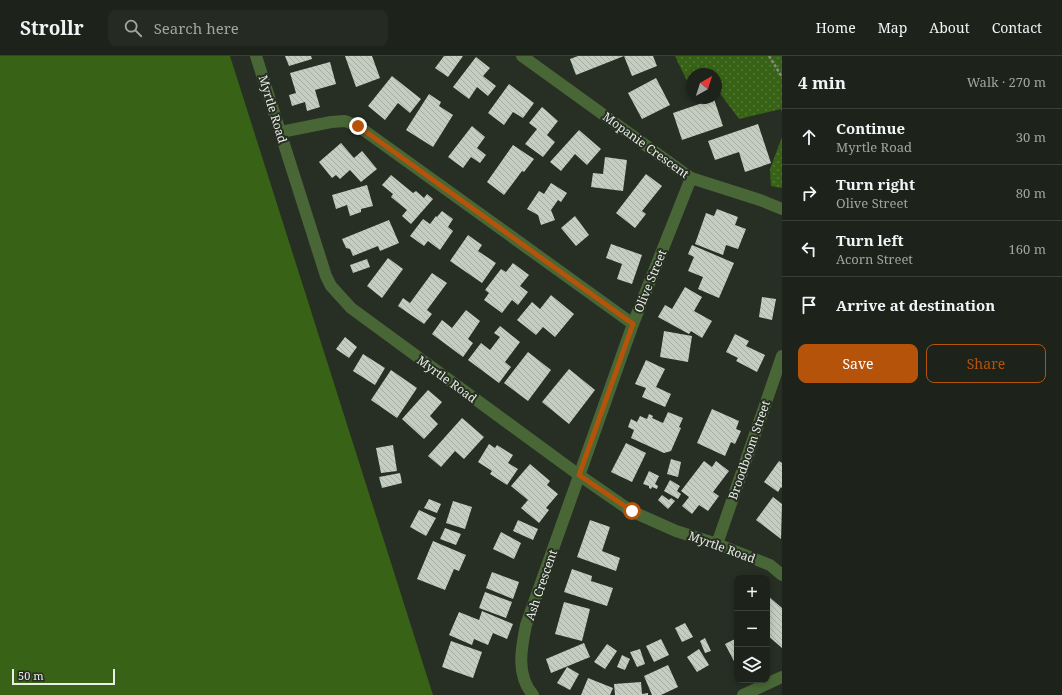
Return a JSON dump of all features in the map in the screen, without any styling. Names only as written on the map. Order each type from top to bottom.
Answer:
[{"type":"street","name":"Myrtle Road","points":[[256,56],[326,276],[331,286],[351,308],[579,475],[632,511],[676,531],[717,544],[770,565],[782,575]]},
{"type":"street","name":"Mopanie Crescent","points":[[522,56],[691,178],[760,200],[782,209]]},
{"type":"street","points":[[281,132],[331,122],[346,121],[358,126],[633,324]]},
{"type":"street","name":"Olive Street","points":[[579,475],[633,324],[691,178]]},
{"type":"street","name":"Broodboom Street","points":[[717,544],[782,356]]},
{"type":"street","name":"Ash Crescent","points":[[533,695],[530,692],[522,674],[521,649],[526,625],[579,475]]},
{"type":"street","points":[[743,695],[782,677]]},
{"type":"path","points":[[769,56],[782,77]]},
{"type":"green space","points":[[0,56],[230,56],[433,695],[0,695]]},
{"type":"green space","points":[[675,56],[782,56],[782,112],[781,109],[739,119],[722,96],[722,68],[686,68],[686,79]]},
{"type":"green space","points":[[782,137],[782,188],[771,186],[770,169]]},
{"type":"building","points":[[285,56],[311,56],[312,59],[289,66]]},
{"type":"building","points":[[345,56],[372,56],[380,78],[356,87]]},
{"type":"building","points":[[444,56],[463,56],[448,77],[435,68]]},
{"type":"building","points":[[578,56],[624,56],[576,75],[570,59]]},
{"type":"building","points":[[624,56],[653,56],[657,66],[632,76]]},
{"type":"building","points":[[476,57],[490,68],[483,76],[496,86],[488,96],[477,87],[469,99],[453,87]]},
{"type":"building","points":[[330,62],[336,84],[315,90],[320,107],[307,111],[305,102],[292,106],[289,95],[296,93],[290,73]]},
{"type":"building","points":[[392,76],[421,99],[410,113],[398,103],[385,120],[368,106]]},
{"type":"building","points":[[656,78],[670,105],[642,119],[628,93]]},
{"type":"building","points":[[509,84],[534,103],[523,118],[513,112],[504,125],[488,113]]},
{"type":"building","points":[[429,94],[441,102],[439,106],[453,115],[433,147],[406,130]]},
{"type":"building","points":[[699,104],[716,104],[723,126],[682,140],[673,113]]},
{"type":"building","points":[[542,107],[558,121],[547,135],[555,142],[543,157],[525,144],[537,129],[529,123]]},
{"type":"building","points":[[758,124],[771,163],[745,172],[739,152],[715,160],[708,141]]},
{"type":"building","points":[[472,126],[485,137],[477,148],[486,155],[480,163],[471,157],[463,168],[448,157]]},
{"type":"building","points":[[579,130],[601,149],[587,165],[575,154],[561,171],[550,162]]},
{"type":"building","points":[[341,143],[354,158],[362,151],[377,169],[361,182],[350,170],[340,179],[336,175],[332,178],[319,162]]},
{"type":"building","points":[[513,145],[534,159],[524,172],[522,171],[504,195],[487,182]]},
{"type":"building","points":[[605,157],[627,160],[623,191],[591,187],[593,173],[603,174]]},
{"type":"building","points":[[646,174],[662,186],[642,211],[646,214],[635,228],[616,213]]},
{"type":"building","points":[[391,175],[413,193],[416,191],[424,198],[427,194],[433,199],[411,224],[402,216],[407,210],[391,197],[393,194],[382,185]]},
{"type":"building","points":[[551,183],[567,193],[561,202],[558,200],[551,210],[555,220],[541,225],[538,215],[527,209],[539,191],[544,194]]},
{"type":"building","points":[[367,185],[373,206],[361,209],[361,212],[350,216],[347,205],[336,209],[332,195]]},
{"type":"building","points":[[717,209],[738,217],[735,225],[746,229],[738,249],[726,245],[723,255],[695,244],[706,213],[714,216]]},
{"type":"building","points":[[442,211],[453,219],[448,227],[453,231],[440,250],[428,241],[424,246],[410,236],[423,219],[430,224]]},
{"type":"building","points":[[575,216],[589,235],[576,246],[561,228]]},
{"type":"building","points":[[389,220],[399,243],[380,251],[378,246],[353,256],[350,249],[346,248],[342,239]]},
{"type":"building","points":[[468,235],[482,245],[478,251],[496,263],[482,283],[450,261]]},
{"type":"building","points":[[611,244],[642,255],[632,284],[617,279],[622,264],[606,258]]},
{"type":"building","points":[[692,245],[734,263],[719,298],[698,289],[703,277],[688,271],[694,257],[688,254]]},
{"type":"building","points":[[388,258],[403,269],[382,298],[367,286]]},
{"type":"building","points":[[367,259],[370,267],[353,273],[350,265]]},
{"type":"building","points":[[513,263],[529,275],[520,286],[528,292],[518,305],[512,300],[502,313],[484,300],[489,293],[485,290],[501,269],[506,272]]},
{"type":"building","points":[[432,273],[447,283],[427,310],[432,314],[424,324],[398,306],[403,298],[410,303]]},
{"type":"building","points":[[685,287],[702,297],[694,311],[712,321],[702,338],[691,331],[689,334],[658,317],[665,305],[672,309]]},
{"type":"building","points":[[551,295],[574,314],[555,337],[543,327],[536,335],[517,320],[532,302],[540,309]]},
{"type":"building","points":[[762,297],[776,299],[772,320],[759,317]]},
{"type":"building","points":[[466,310],[480,321],[468,339],[473,343],[463,357],[432,334],[442,320],[452,328]]},
{"type":"building","points":[[500,326],[520,342],[505,362],[511,367],[499,383],[468,360],[481,343],[490,350],[500,337],[494,333]]},
{"type":"building","points":[[664,331],[692,336],[688,362],[660,357]]},
{"type":"building","points":[[735,334],[749,341],[746,346],[765,355],[757,372],[736,361],[738,358],[726,352]]},
{"type":"building","points":[[345,337],[357,347],[349,358],[336,349]]},
{"type":"building","points":[[528,352],[551,370],[528,401],[504,383]]},
{"type":"building","points":[[363,354],[385,368],[375,385],[353,371]]},
{"type":"building","points":[[646,360],[665,369],[656,387],[671,394],[665,407],[642,397],[646,388],[635,384]]},
{"type":"building","points":[[569,369],[595,390],[569,424],[542,402]]},
{"type":"building","points":[[391,370],[417,388],[397,418],[371,400]]},
{"type":"building","points":[[428,390],[442,402],[430,416],[438,424],[424,439],[402,419]]},
{"type":"building","points":[[712,409],[739,421],[736,429],[741,431],[735,444],[731,442],[725,456],[697,443]]},
{"type":"building","points":[[668,412],[683,418],[679,427],[681,428],[671,451],[664,453],[631,438],[634,430],[628,427],[631,419],[637,422],[640,416],[647,419],[649,414],[653,416],[652,418],[663,423]]},
{"type":"building","points":[[462,418],[484,437],[464,459],[455,451],[441,467],[428,456]]},
{"type":"building","points":[[626,443],[646,453],[632,482],[611,472]]},
{"type":"building","points":[[489,444],[495,448],[497,445],[513,455],[508,463],[518,469],[507,485],[490,474],[492,471],[478,462]]},
{"type":"building","points":[[393,445],[397,471],[381,473],[376,448]]},
{"type":"building","points":[[671,459],[681,462],[678,477],[667,474]]},
{"type":"building","points":[[704,461],[712,467],[716,461],[729,471],[713,492],[719,496],[708,511],[699,505],[692,514],[682,506],[689,497],[681,491]]},
{"type":"building","points":[[779,461],[782,463],[782,488],[781,487],[778,492],[764,482]]},
{"type":"building","points":[[530,464],[550,481],[547,485],[558,494],[546,508],[549,510],[539,523],[521,508],[528,500],[511,486]]},
{"type":"building","points":[[649,471],[659,476],[655,484],[658,486],[657,489],[652,487],[651,489],[649,486],[643,484]]},
{"type":"building","points":[[400,473],[402,483],[382,488],[379,477]]},
{"type":"building","points":[[670,480],[680,486],[677,491],[681,494],[678,499],[664,491]]},
{"type":"building","points":[[662,495],[669,500],[671,498],[675,501],[668,509],[658,500]]},
{"type":"building","points":[[773,497],[782,504],[781,539],[756,520]]},
{"type":"building","points":[[429,499],[441,504],[437,513],[424,508]]},
{"type":"building","points":[[453,501],[472,507],[465,529],[446,523]]},
{"type":"building","points":[[419,510],[436,518],[426,536],[410,527]]},
{"type":"building","points":[[518,520],[538,529],[533,540],[513,531]]},
{"type":"building","points":[[590,520],[610,527],[602,551],[620,558],[616,571],[577,557]]},
{"type":"building","points":[[445,528],[461,534],[456,545],[440,539]]},
{"type":"building","points":[[501,532],[521,543],[514,559],[493,549]]},
{"type":"building","points":[[433,541],[466,555],[459,571],[454,569],[445,590],[417,579]]},
{"type":"building","points":[[572,569],[592,576],[591,581],[613,588],[607,606],[564,592]]},
{"type":"building","points":[[492,572],[519,582],[513,599],[486,588]]},
{"type":"building","points":[[485,592],[512,602],[506,618],[479,608]]},
{"type":"building","points":[[770,598],[782,608],[782,648],[770,638]]},
{"type":"building","points":[[564,602],[590,609],[582,641],[555,634]]},
{"type":"building","points":[[482,611],[513,624],[507,639],[493,633],[488,645],[474,639],[472,645],[449,635],[459,612],[479,620]]},
{"type":"building","points":[[685,623],[693,637],[682,642],[675,628]]},
{"type":"building","points":[[705,638],[711,651],[705,653],[700,641]]},
{"type":"building","points":[[661,639],[669,655],[654,662],[646,646]]},
{"type":"building","points":[[734,640],[734,661],[725,644]]},
{"type":"building","points":[[451,641],[482,652],[473,678],[442,667]]},
{"type":"building","points":[[584,643],[590,657],[551,673],[546,659]]},
{"type":"building","points":[[607,644],[617,651],[605,669],[594,662]]},
{"type":"building","points":[[640,649],[645,664],[637,667],[630,652]]},
{"type":"building","points":[[699,649],[709,665],[697,672],[687,657]]},
{"type":"building","points":[[622,655],[630,659],[625,670],[617,667]]},
{"type":"building","points":[[668,665],[678,687],[661,695],[652,695],[644,676]]},
{"type":"building","points":[[567,667],[579,674],[570,690],[557,683]]},
{"type":"building","points":[[588,678],[613,688],[610,695],[581,695]]},
{"type":"building","points":[[641,682],[642,694],[648,693],[648,695],[615,695],[614,684]]},
{"type":"route","points":[[358,126],[633,324],[579,475],[632,511]]}]
